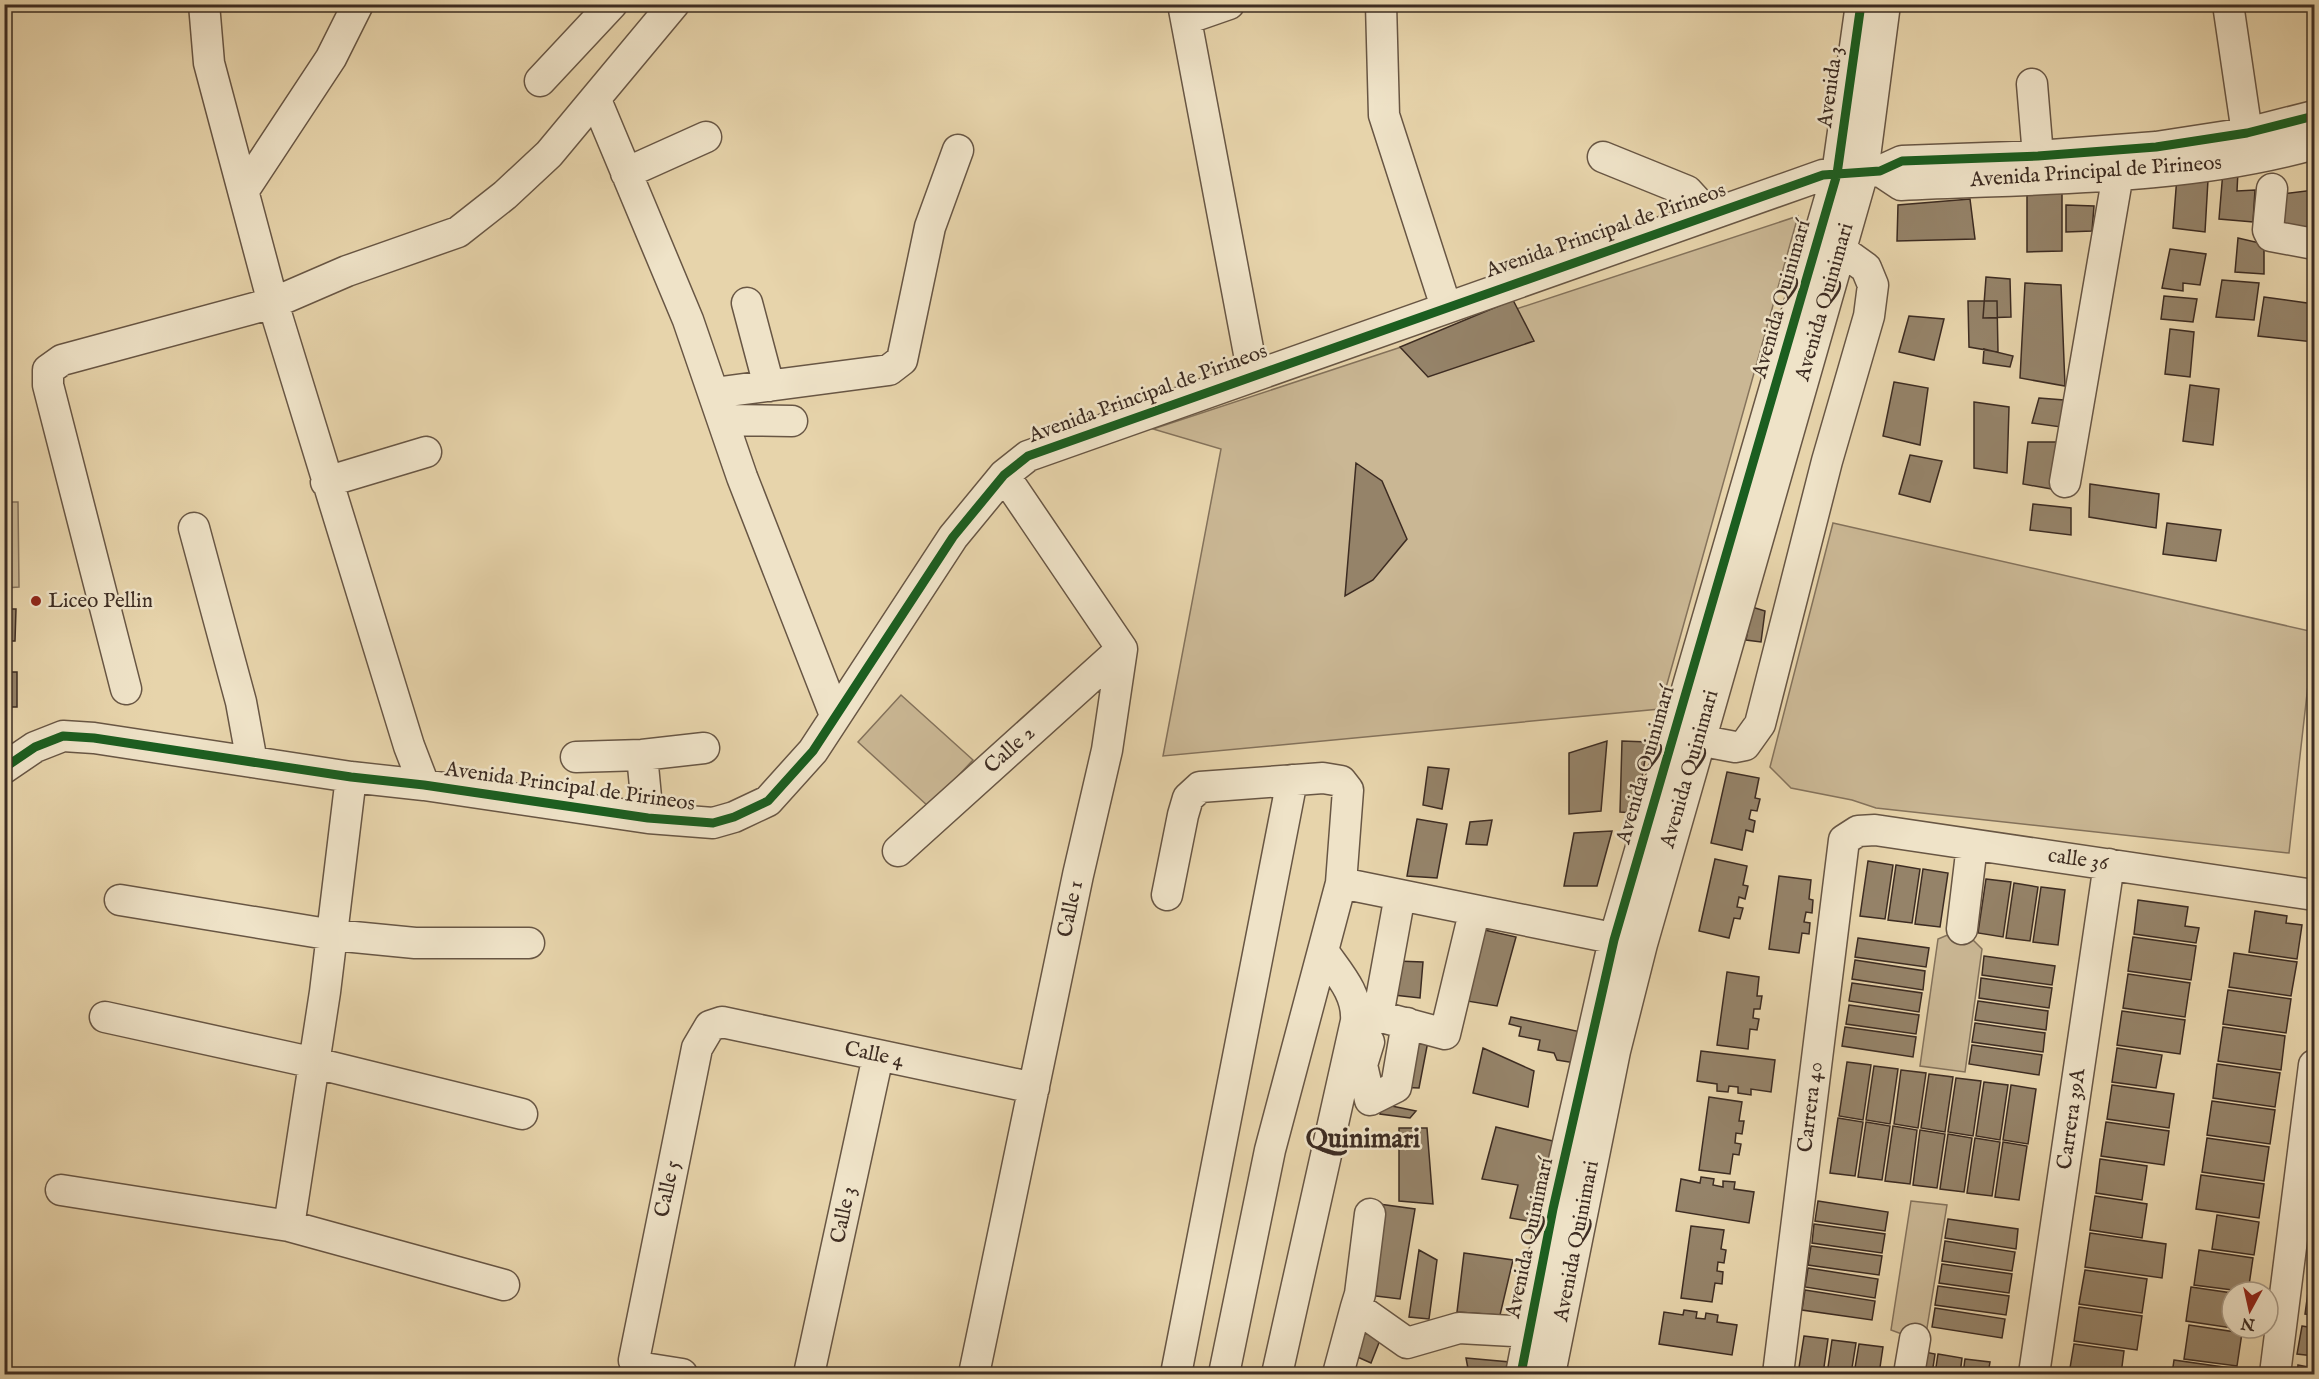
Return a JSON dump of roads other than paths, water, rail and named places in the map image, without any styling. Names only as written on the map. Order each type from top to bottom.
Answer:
[{"type":"street","points":[[204,4],[209,63],[273,303],[326,482],[409,746],[424,785]]},
{"type":"street","points":[[244,189],[331,58],[358,4]]},
{"type":"street","points":[[540,81],[593,27],[612,4]]},
{"type":"street","points":[[126,689],[48,385],[48,370],[62,360],[273,303],[347,271],[459,232],[505,195],[549,154],[674,4]]},
{"type":"street","points":[[1230,4],[1184,12],[1253,375]]},
{"type":"street","points":[[1381,4],[1384,115],[1446,307]]},
{"type":"street","name":"Avenida 3","points":[[1860,172],[1861,4]]},
{"type":"street","name":"Avenida 3","points":[[1860,172],[1885,4]]},
{"type":"street","points":[[2228,4],[2247,133]]},
{"type":"street","points":[[593,27],[631,57]]},
{"type":"street","points":[[2032,84],[2038,156]]},
{"type":"street","points":[[596,100],[688,320],[718,406],[835,715]]},
{"type":"street","name":"Avenida Principal de Pirineos","points":[[4,768],[35,747],[63,736],[94,738],[351,777],[424,785],[648,818],[713,823],[734,817],[768,801],[813,751],[953,537],[1004,475],[1028,456],[1793,185],[1860,172],[1902,160],[2038,156],[2156,147],[2247,133],[2314,116]]},
{"type":"street","points":[[626,173],[706,137]]},
{"type":"street","name":"Avenida Principal de Pirineos","points":[[1860,172],[1901,185],[2118,174],[2228,163],[2314,144]]},
{"type":"street","points":[[718,406],[769,386],[889,370],[902,360],[930,227],[958,150]]},
{"type":"street","points":[[1603,157],[1687,191],[1709,215]]},
{"type":"street","name":"Avenida Quinimari","points":[[1533,1374],[1615,1051],[1628,942],[1698,740],[1841,250],[1860,172]]},
{"type":"street","name":"Avenida Quinimarí","points":[[1533,1374],[1529,1332],[1556,1198],[1628,942],[1860,172]]},
{"type":"street","points":[[2066,482],[2118,174]]},
{"type":"street","points":[[2272,189],[2268,230],[2271,236],[2314,244]]},
{"type":"street","points":[[1698,740],[1735,747],[1745,745],[1760,724],[1827,461],[1869,316],[1872,285],[1866,268],[1841,250]]},
{"type":"street","points":[[747,303],[769,386]]},
{"type":"street","points":[[718,406],[792,421]]},
{"type":"street","points":[[326,482],[426,452]]},
{"type":"street","points":[[1004,475],[1122,649]]},
{"type":"street","points":[[194,528],[242,702],[252,762]]},
{"type":"street","name":"Calle 2","points":[[898,851],[1122,649]]},
{"type":"street","name":"Calle 1","points":[[974,1374],[1107,750],[1122,649]]},
{"type":"street","points":[[576,757],[642,755],[704,748]]},
{"type":"street","points":[[642,755],[648,818]]},
{"type":"street","points":[[289,1227],[333,935],[351,777]]},
{"type":"street","points":[[1167,895],[1188,798],[1200,788],[1216,784],[1323,778],[1341,781],[1348,790],[1341,883],[1270,1150],[1224,1374]]},
{"type":"street","points":[[1176,1374],[1292,780]]},
{"type":"street","name":"calle 36","points":[[1844,840],[1858,831],[1875,830],[2314,895]]},
{"type":"street","name":"Carrera 40","points":[[1778,1374],[1844,840]]},
{"type":"street","points":[[1962,929],[1972,845]]},
{"type":"street","name":"Carrera 39A","points":[[2034,1374],[2109,864]]},
{"type":"street","points":[[1341,883],[1628,942]]},
{"type":"street","points":[[1400,895],[1378,1016],[1362,1065],[1370,1100],[1396,1087],[1407,1023]]},
{"type":"street","points":[[120,900],[333,935],[415,943],[529,943]]},
{"type":"street","points":[[1378,1016],[1444,1034],[1473,917]]},
{"type":"street","points":[[1276,1374],[1356,1021],[1357,1007],[1353,994],[1323,951]]},
{"type":"street","points":[[105,1017],[315,1063],[522,1114]]},
{"type":"street","name":"Calle 4","points":[[715,1023],[722,1022],[1034,1088]]},
{"type":"street","name":"Calle 5","points":[[682,1374],[644,1368],[634,1360],[697,1048],[702,1035],[715,1023]]},
{"type":"street","name":"Calle 3","points":[[809,1374],[878,1056]]},
{"type":"street","points":[[2275,1374],[2314,1065]]},
{"type":"street","points":[[61,1190],[289,1227],[504,1285]]},
{"type":"street","points":[[1338,1374],[1360,1294],[1370,1214]]},
{"type":"street","points":[[1356,1307],[1407,1343],[1459,1328],[1529,1332]]},
{"type":"street","points":[[1909,1374],[1915,1339]]},
{"type":"place","name":"Liceo Pellin","points":[[36,601]]},
{"type":"district","name":"Quinimari","points":[[1363,1140]]}]
